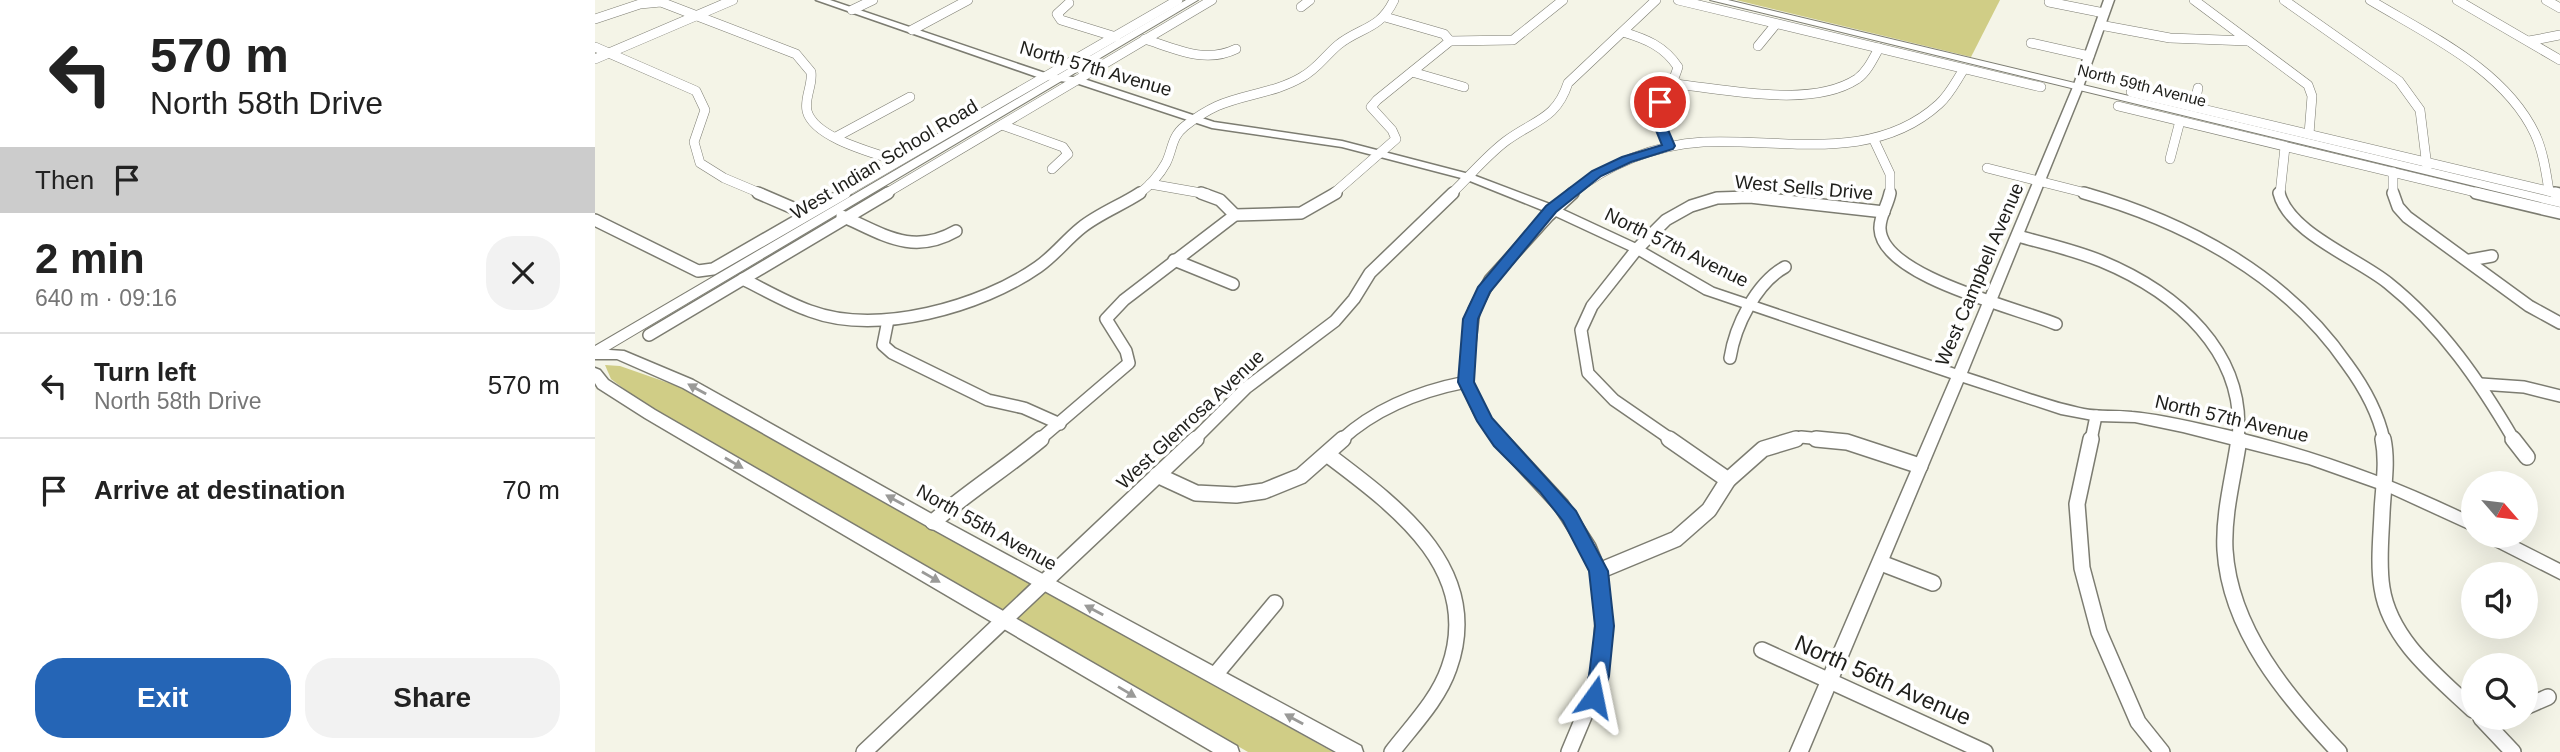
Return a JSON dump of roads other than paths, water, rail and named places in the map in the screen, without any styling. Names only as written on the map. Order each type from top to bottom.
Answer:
[{"type":"main road","name":"West Indian School Road","points":[[595,354],[839,215],[1053,77],[1193,0]]},
{"type":"main road","name":"North 59th Avenue","points":[[1715,0],[2427,167],[2560,203]]},
{"type":"street","points":[[595,59],[733,0]]},
{"type":"street","name":"North 57th Avenue","points":[[821,0],[1053,77],[1077,80],[1220,127],[1324,141],[1382,153],[1469,177],[1551,209],[1637,249],[1709,291],[1750,306],[2043,404],[2096,416],[2136,417],[2239,437],[2382,483],[2461,520]]},
{"type":"street","points":[[852,10],[873,0]]},
{"type":"street","points":[[912,30],[968,0]]},
{"type":"street","name":"West Indian School Road","points":[[595,220],[698,271],[705,271],[898,161],[1053,77],[1178,0]]},
{"type":"street","name":"West Indian School Road","points":[[649,335],[743,279],[839,215],[1002,125],[1212,0]]},
{"type":"street","points":[[1301,7],[1310,0]]},
{"type":"street","points":[[743,279],[801,308],[823,316],[855,320],[888,320],[950,308],[997,290],[1038,267],[1083,226],[1116,209],[1150,184],[1167,161],[1173,138],[1195,119],[1217,106],[1262,94],[1301,78],[1320,65],[1338,45],[1367,31],[1385,17],[1394,0]]},
{"type":"street","points":[[933,522],[974,488],[1010,465],[1129,363],[1128,353],[1109,328],[1106,319],[1112,310],[1235,215],[1258,211],[1292,214],[1313,209],[1382,153],[1397,136],[1394,130],[1373,114],[1371,107],[1412,72],[1450,41],[1513,40],[1563,0]]},
{"type":"street","name":"West Glenrosa Avenue","points":[[864,752],[1246,388],[1335,321],[1354,299],[1370,273],[1507,140],[1547,116],[1562,102],[1568,83],[1656,0]]},
{"type":"street","points":[[1678,0],[2041,87]]},
{"type":"street","points":[[2194,0],[2308,85],[2312,96],[2309,134]]},
{"type":"street","points":[[2284,0],[2399,81],[2420,110],[2427,167]]},
{"type":"street","points":[[2370,0],[2453,52],[2494,83],[2520,109],[2534,133],[2549,191]]},
{"type":"street","points":[[2457,0],[2560,60]]},
{"type":"street","points":[[2546,0],[2560,8]]},
{"type":"street","points":[[595,19],[661,2],[787,50],[808,64],[812,77],[807,104],[810,118],[836,137],[898,161]]},
{"type":"street","points":[[2049,2],[2104,13],[2170,38],[2249,41]]},
{"type":"street","points":[[1069,3],[1057,14],[1061,20],[1116,37]]},
{"type":"street","name":"West Campbell Avenue","points":[[1799,752],[2018,236],[2078,87],[2104,13]]},
{"type":"street","points":[[1385,17],[1444,34],[1450,41]]},
{"type":"street","points":[[1758,46],[1776,24]]},
{"type":"street","points":[[1623,32],[1655,42],[1671,54],[1678,67],[1674,84],[1660,102],[1657,118],[1669,146]]},
{"type":"street","points":[[2529,41],[2560,35]]},
{"type":"street","points":[[1145,39],[1206,57],[1228,54],[1236,49]]},
{"type":"street","points":[[2031,43],[2089,56]]},
{"type":"street","points":[[595,47],[688,85],[700,95],[705,110],[695,142],[700,163],[724,178],[807,214]]},
{"type":"street","points":[[1674,84],[1798,95],[1835,90],[1859,77],[1879,48]]},
{"type":"street","points":[[1569,752],[1588,717],[1599,676],[1605,626],[1599,571],[1569,516],[1547,488],[1500,441],[1485,421],[1466,382],[1471,319],[1483,290],[1551,209],[1596,173],[1626,159],[1669,146],[1725,140],[1823,144],[1874,140],[1914,124],[1938,105],[1964,69]]},
{"type":"street","points":[[1412,72],[1464,87]]},
{"type":"street","points":[[2194,107],[2198,88]]},
{"type":"street","name":"North 59th Avenue","points":[[2131,92],[2309,134],[2427,167],[2560,194]]},
{"type":"street","points":[[836,137],[910,97]]},
{"type":"street","name":"North 59th Avenue","points":[[2118,106],[2560,213]]},
{"type":"street","points":[[2170,159],[2180,121]]},
{"type":"street","points":[[1002,125],[1063,147],[1068,153],[1067,158],[1052,169]]},
{"type":"street","points":[[1874,140],[1889,169],[1891,194],[1880,232],[1888,251],[1904,266],[1937,282],[2036,313],[2056,324]]},
{"type":"street","points":[[2285,147],[2277,196],[2283,208],[2295,221],[2388,282],[2441,334],[2481,384],[2517,446],[2527,457]]},
{"type":"street","points":[[1987,168],[2102,198],[2168,224],[2258,274],[2305,311],[2343,356],[2374,408],[2385,444],[2382,483],[2382,593],[2393,621],[2411,650],[2461,698]]},
{"type":"street","points":[[2393,172],[2392,197],[2399,210],[2529,306],[2560,323]]},
{"type":"street","points":[[1150,184],[1216,198],[1227,203],[1235,215]]},
{"type":"street","name":"West Sells Drive","points":[[1728,480],[1613,400],[1588,373],[1581,330],[1592,306],[1637,249],[1666,220],[1691,206],[1717,198],[1750,197],[1884,212]]},
{"type":"street","points":[[839,215],[911,245],[943,240],[956,231]]},
{"type":"street","points":[[2018,236],[2109,265],[2148,286],[2194,320],[2224,359],[2238,390],[2239,437],[2226,531],[2227,569],[2234,593],[2241,613],[2272,672],[2339,752]]},
{"type":"street","points":[[2470,260],[2492,256]]},
{"type":"street","points":[[1174,260],[1233,284]]},
{"type":"street","points":[[1730,358],[1730,346],[1750,306],[1776,269],[1785,267]]},
{"type":"street","points":[[888,320],[883,345],[892,353],[988,400],[1024,408],[1060,424]]},
{"type":"street","name":"North 55th Avenue","points":[[595,354],[619,354],[688,384],[1043,583],[1354,752]]},
{"type":"street","points":[[595,373],[603,384],[650,414],[1230,752]]},
{"type":"street","points":[[1157,475],[1194,493],[1240,495],[1273,489],[1298,478],[1328,455],[1353,430],[1383,411],[1430,388],[1466,382]]},
{"type":"street","points":[[2481,384],[2524,387],[2560,396]]},
{"type":"street","points":[[2096,416],[2077,504],[2081,568],[2099,632],[2138,722],[2162,752]]},
{"type":"street","points":[[1599,571],[1676,539],[1709,510],[1728,480],[1763,449],[1801,438],[1847,442],[1920,466]]},
{"type":"street","points":[[1328,455],[1367,485],[1434,549],[1452,581],[1458,611],[1457,639],[1448,670],[1392,752]]},
{"type":"street","points":[[2514,548],[2560,572]]},
{"type":"street","points":[[1881,563],[1933,583]]},
{"type":"street","points":[[1215,675],[1275,603]]},
{"type":"street","name":"North 56th Avenue","points":[[1762,650],[1985,752]]},
{"type":"street","points":[[2538,701],[2548,697]]},
{"type":"street","points":[[2497,730],[2514,752]]}]
